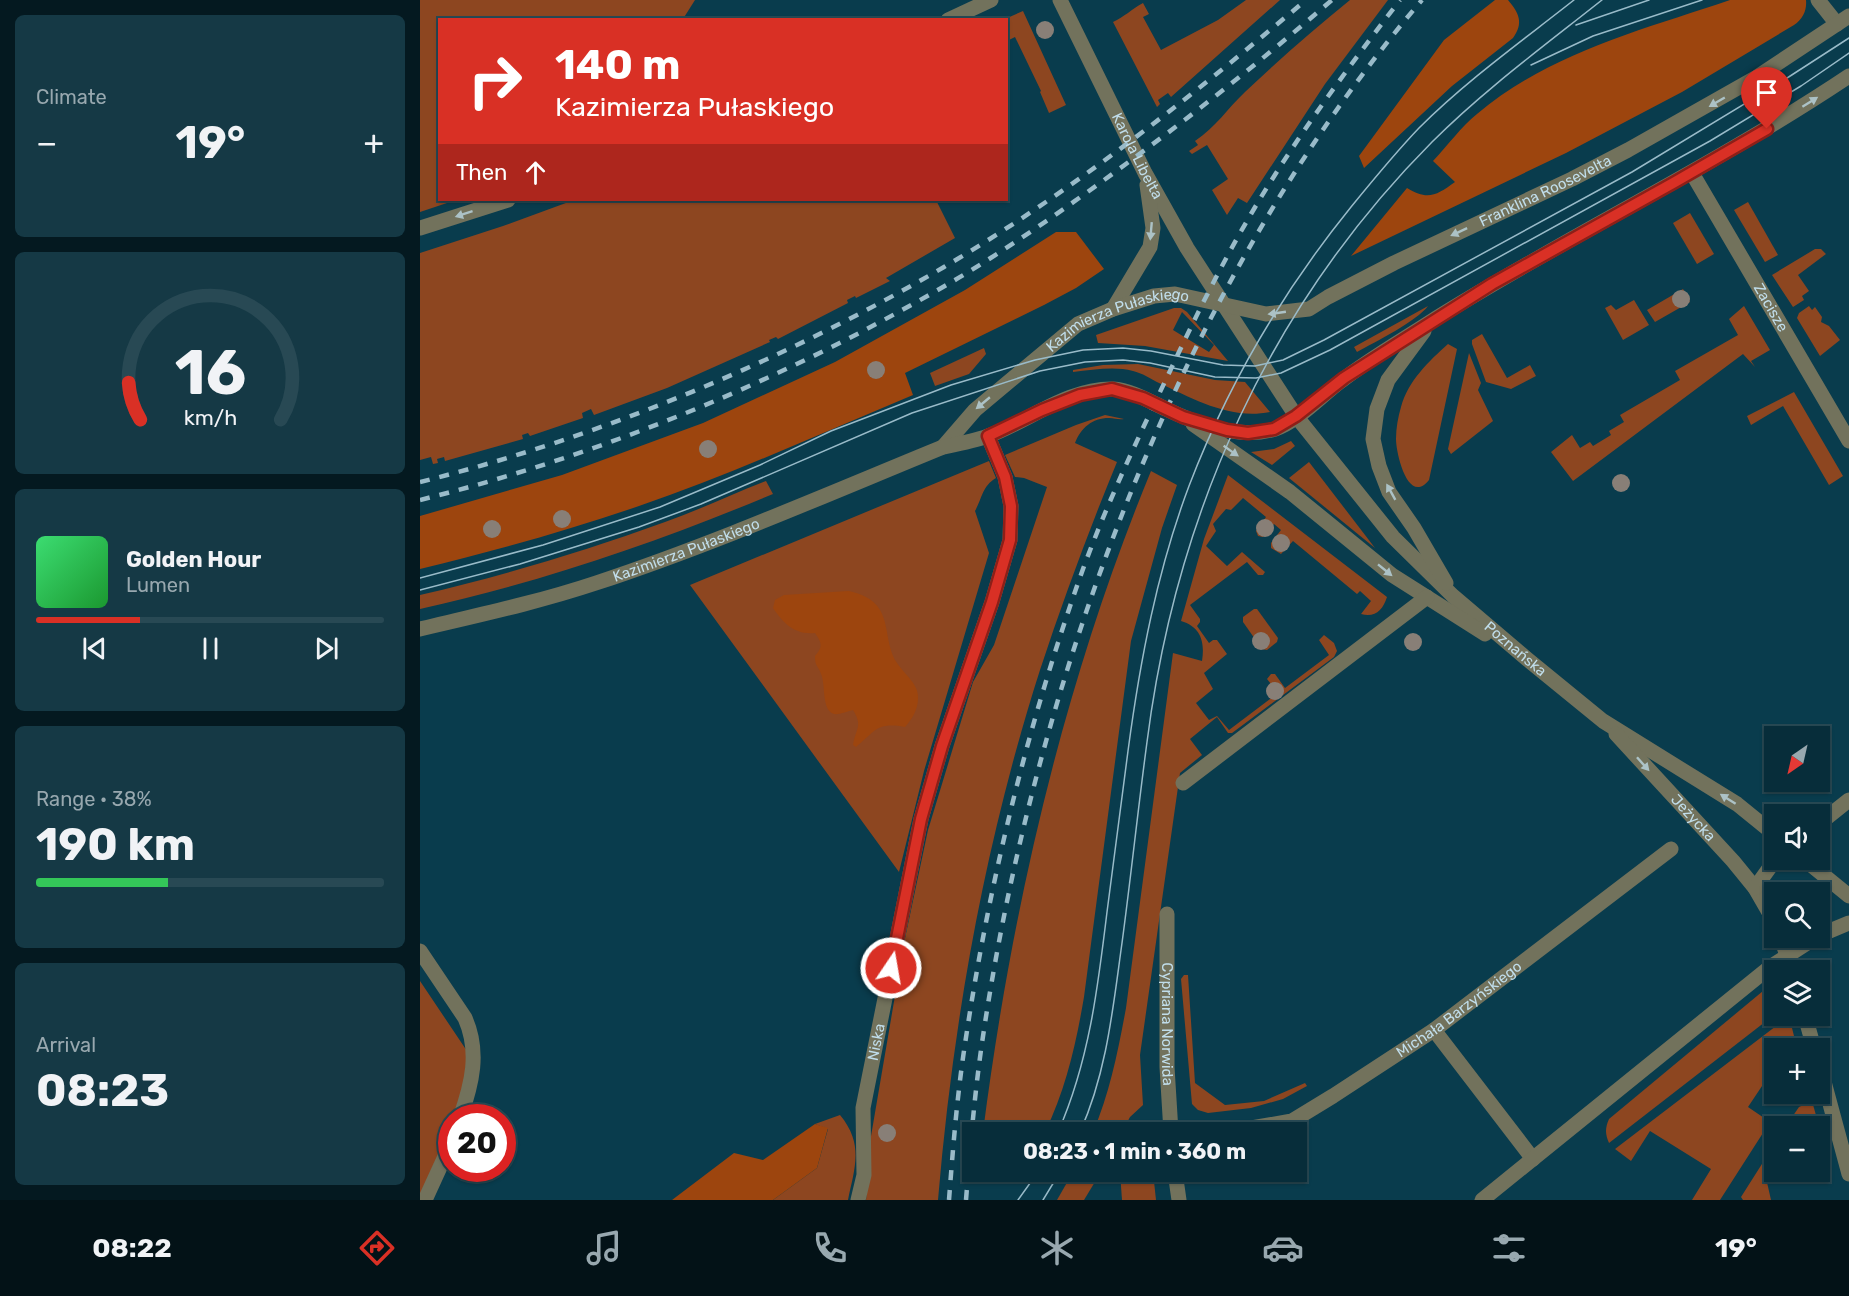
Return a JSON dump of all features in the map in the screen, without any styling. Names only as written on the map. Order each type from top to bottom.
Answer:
[{"type":"street","points":[[952,18],[991,0]]},
{"type":"street","name":"Karola Libelta","points":[[1060,0],[1145,173],[1187,248],[1296,416]]},
{"type":"street","points":[[1818,0],[1843,20]]},
{"type":"street","name":"Franklina Roosevelta","points":[[1223,306],[1266,314],[1309,309],[1394,263],[1628,150],[1757,77],[1843,20]]},
{"type":"street","points":[[1296,416],[1344,378],[1430,322],[1528,263],[1757,135],[1849,76]]},
{"type":"street","points":[[1113,309],[1150,247],[1153,228],[1145,173]]},
{"type":"street","name":"Zacisze","points":[[1692,173],[1849,441]]},
{"type":"street","points":[[420,228],[505,201]]},
{"type":"street","name":"Kazimierza Pułaskiego","points":[[943,447],[975,410],[1078,324],[1113,309],[1154,296],[1175,294],[1223,306]]},
{"type":"street","points":[[1430,322],[1388,381],[1377,409],[1373,439],[1379,466],[1389,492],[1414,528],[1453,596]]},
{"type":"street","name":"Kazimierza Pułaskiego","points":[[420,629],[502,610],[594,584],[667,559],[943,447],[988,436],[1080,395],[1104,390],[1120,390],[1183,417],[1227,430],[1248,433],[1274,429],[1296,416]]},
{"type":"street","name":"Poznańska","points":[[1296,416],[1393,537],[1453,596],[1603,721],[1737,804],[1764,826]]},
{"type":"street","points":[[1183,417],[1290,492],[1392,576],[1527,659]]},
{"type":"street","name":"Niska","points":[[858,1200],[864,1175],[863,1108],[921,819],[942,746],[992,602],[1010,540],[1011,506],[1005,477],[988,436]]},
{"type":"street","points":[[1183,783],[1427,597]]},
{"type":"street","name":"Jeżycka","points":[[1603,721],[1733,861],[1755,888],[1764,904]]},
{"type":"street","points":[[1830,815],[1849,800]]},
{"type":"street","name":"Michała Barzyńskiego","points":[[1286,1122],[1292,1121],[1333,1096],[1434,1030],[1671,849]]},
{"type":"street","points":[[1755,888],[1768,870]]},
{"type":"street","points":[[1817,870],[1849,896]]},
{"type":"street","name":"Cypriana Norwida","points":[[1167,914],[1167,1067],[1170,1122]]},
{"type":"street","points":[[1830,931],[1849,923]]},
{"type":"street","points":[[1785,948],[1789,960]]},
{"type":"street","points":[[1482,1200],[1787,954],[1798,948]]},
{"type":"street","points":[[420,951],[471,1030],[474,1067],[464,1104]]},
{"type":"street","points":[[1434,1030],[1533,1160]]},
{"type":"street","points":[[1830,1104],[1849,1174]]},
{"type":"street","points":[[425,1200],[438,1172]]},
{"type":"street","points":[[1176,1182],[1179,1200]]},
{"type":"shaded area","points":[[420,0],[695,0],[684,18],[438,18],[438,201],[453,201],[420,212]]},
{"type":"shaded area","points":[[1246,0],[1280,0],[1171,97],[1168,93],[1158,100],[1160,104],[1157,107],[1113,22],[1143,3],[1149,14],[1143,17],[1161,50],[1218,20]]},
{"type":"shaded area","points":[[1350,0],[1388,0],[1325,84],[1247,203],[1238,198],[1227,215],[1212,190],[1228,179],[1207,145],[1192,154],[1189,151],[1198,145],[1195,141],[1215,124],[1245,92]]},
{"type":"shaded area","points":[[1495,0],[1508,0],[1515,9],[1519,23],[1513,38],[1452,86],[1364,168],[1359,156],[1444,40]]},
{"type":"shaded area","points":[[1730,0],[1806,0],[1806,4],[1805,11],[1797,23],[1682,92],[1566,153],[1351,256],[1407,188],[1421,194],[1432,195],[1455,182],[1433,161],[1471,119],[1505,93],[1565,59],[1597,45]]},
{"type":"shaded area","points":[[1023,11],[1066,105],[1049,113],[1015,37],[1008,40],[1007,18]]},
{"type":"shaded area","points":[[571,201],[936,201],[955,238],[886,278],[890,281],[856,298],[855,296],[847,300],[848,303],[778,339],[776,337],[769,340],[770,342],[667,388],[594,415],[591,409],[582,413],[583,418],[530,436],[528,433],[522,435],[523,439],[445,461],[444,457],[437,459],[438,463],[433,464],[431,457],[420,460],[420,253]]},
{"type":"shaded area","points":[[1748,202],[1778,255],[1765,262],[1734,210]]},
{"type":"shaded area","points":[[1690,213],[1714,254],[1697,264],[1673,223]]},
{"type":"shaded area","points":[[1056,232],[1076,232],[1104,269],[1076,288],[1044,305],[905,373],[913,395],[674,494],[585,524],[420,569],[420,516],[562,475],[703,423],[835,362],[965,290]]},
{"type":"shaded area","points":[[1815,249],[1821,249],[1826,254],[1798,275],[1809,291],[1802,296],[1804,300],[1793,307],[1772,275]]},
{"type":"shaded area","points":[[1683,289],[1690,302],[1655,322],[1647,310]]},
{"type":"shaded area","points":[[1634,300],[1649,325],[1623,340],[1605,308],[1611,305],[1616,310]]},
{"type":"shaded area","points":[[1428,306],[1405,325],[1357,352],[1354,347]]},
{"type":"shaded area","points":[[1744,306],[1770,350],[1751,361],[1755,367],[1743,354],[1573,481],[1551,452],[1572,435],[1580,448],[1590,442],[1593,446],[1611,435],[1609,431],[1624,422],[1620,415],[1680,380],[1675,371],[1738,335],[1729,319]]},
{"type":"shaded area","points":[[1809,306],[1812,310],[1815,307],[1822,317],[1821,322],[1829,326],[1840,340],[1820,356],[1797,318],[1799,313]]},
{"type":"shaded area","points":[[1174,308],[1181,308],[1187,312],[1228,361],[1145,346],[1098,343],[1096,335]],"holes":[[[1182,312],[1214,345],[1209,352],[1173,330]]]},
{"type":"shaded area","points":[[1482,334],[1507,378],[1530,365],[1536,376],[1511,389],[1486,382],[1472,344],[1472,340]]},
{"type":"shaded area","points":[[1448,344],[1457,349],[1429,480],[1422,486],[1415,487],[1409,482],[1398,455],[1396,439],[1399,415],[1404,398],[1414,380]]},
{"type":"shaded area","points":[[984,348],[986,354],[969,374],[935,386],[930,373]]},
{"type":"shaded area","points":[[1469,353],[1481,383],[1478,390],[1493,421],[1451,454],[1448,449]]},
{"type":"shaded area","points":[[1138,364],[1215,380],[1245,382],[1270,412],[1255,414],[1227,411],[1185,395],[1140,373],[1126,370],[1103,369],[1073,372],[1073,370],[1103,365]]},
{"type":"shaded area","points":[[1794,392],[1843,476],[1829,485],[1783,406],[1751,425],[1747,416]]},
{"type":"shaded area","points":[[1105,415],[1124,419],[1103,418],[1092,422],[1084,428],[1075,443],[1117,462],[1096,513],[1040,670],[1003,800],[962,999],[944,1133],[938,1200],[866,1200],[870,1142],[904,943],[928,830],[973,682],[994,645],[1047,487],[1015,477],[1005,455]]},
{"type":"shaded area","points":[[1291,441],[1295,446],[1272,465],[1251,452],[1274,449]]},
{"type":"shaded area","points":[[989,461],[996,478],[985,489],[975,511],[989,553],[924,771],[899,872],[690,585]]},
{"type":"shaded area","points":[[1309,462],[1375,548],[1289,478]]},
{"type":"shaded area","points":[[1151,471],[1177,485],[1162,528],[1131,641],[1084,997],[1069,1066],[1049,1122],[984,1122],[1009,963],[1045,796],[1067,713],[1120,551]]},
{"type":"shaded area","points":[[1228,475],[1387,597],[1378,612],[1370,615],[1361,614],[1371,601],[1360,591],[1357,594],[1293,541],[1281,554],[1271,548],[1271,543],[1281,530],[1274,524],[1263,537],[1258,536],[1256,531],[1266,517],[1243,498],[1231,510],[1226,509],[1213,524],[1216,531],[1206,546],[1227,566],[1242,552],[1265,572],[1263,575],[1258,575],[1247,562],[1190,605],[1200,619],[1197,626],[1209,643],[1217,640],[1227,654],[1204,673],[1213,689],[1196,703],[1209,720],[1217,716],[1229,730],[1278,693],[1267,679],[1271,674],[1275,674],[1285,688],[1329,655],[1319,640],[1324,635],[1334,643],[1337,651],[1334,657],[1232,733],[1228,733],[1217,717],[1190,739],[1202,755],[1180,773],[1140,1055],[1143,1105],[1127,1122],[1097,1122],[1117,1056],[1126,1008],[1173,653],[1202,661],[1203,648],[1200,636],[1193,627],[1181,621],[1204,539]]},
{"type":"shaded area","points":[[766,481],[773,494],[643,544],[555,573],[420,609],[420,595],[513,571],[605,543],[678,517]]},
{"type":"shaded area","points":[[849,591],[862,595],[880,610],[893,657],[914,684],[918,693],[914,714],[905,727],[888,726],[877,729],[856,747],[853,745],[858,720],[853,710],[834,714],[827,707],[822,678],[815,660],[821,645],[817,636],[815,633],[802,632],[791,627],[773,608],[775,600],[784,595]]},
{"type":"shaded area","points":[[1257,609],[1278,638],[1277,642],[1267,650],[1262,649],[1243,622],[1243,617]]},
{"type":"shaded area","points":[[1184,975],[1188,975],[1195,1083],[1225,1105],[1264,1101],[1305,1083],[1307,1086],[1283,1099],[1251,1108],[1208,1113],[1198,1110],[1192,1104],[1181,979]]},
{"type":"shaded area","points":[[420,981],[467,1051],[465,1081],[457,1104],[438,1104],[438,1155],[420,1195]]},
{"type":"shaded area","points":[[1764,990],[1764,1023],[1609,1143],[1606,1131],[1609,1119]]},
{"type":"shaded area","points":[[1776,1026],[1792,1026],[1794,1038],[1764,1038],[1764,1087],[1762,1086],[1748,1107],[1764,1118],[1764,1131],[1720,1200],[1692,1200],[1711,1169],[1650,1131],[1631,1161],[1615,1149]]},
{"type":"shaded area","points":[[1813,1104],[1816,1116],[1793,1116],[1799,1107]]},
{"type":"shaded area","points":[[840,1115],[852,1136],[856,1156],[848,1200],[773,1200],[817,1168],[828,1129],[815,1124]]},
{"type":"shaded area","points":[[815,1124],[828,1128],[817,1168],[773,1200],[672,1200],[734,1153],[763,1160]]},
{"type":"shaded area","points":[[1764,1161],[1764,1182],[1767,1182],[1771,1200],[1743,1200],[1741,1197]]},
{"type":"shaded area","points":[[1067,1182],[1095,1182],[1084,1200],[1057,1200]]},
{"type":"shaded area","points":[[1121,1182],[1154,1182],[1156,1200],[1122,1200]]},
{"type":"tram line","points":[[1062,1122],[1077,1079],[1091,1024],[1144,650],[1168,551],[1204,448],[1239,375],[1280,305],[1326,239],[1384,167],[1419,128],[1456,94],[1574,0]]},
{"type":"tram line","points":[[1084,1122],[1097,1086],[1112,1015],[1147,742],[1161,657],[1181,575],[1207,495],[1239,418],[1278,344],[1323,273],[1374,206],[1432,142],[1472,104],[1602,0]]},
{"type":"tram line","points":[[1576,25],[1649,0]]},
{"type":"tram line","points":[[1531,65],[1593,36],[1702,0]]},
{"type":"tram line","points":[[420,578],[543,545],[660,507],[760,465],[831,431],[951,385],[1035,360],[1083,350],[1123,348],[1223,365],[1255,366],[1283,360],[1324,340],[1632,172],[1849,38]]},
{"type":"tram line","points":[[420,590],[520,564],[639,527],[701,504],[912,413],[1040,371],[1085,362],[1123,360],[1150,363],[1215,377],[1256,378],[1281,373],[1330,350],[1710,141],[1801,86],[1849,53]]},
{"type":"tram line","points":[[1018,1200],[1031,1182]]},
{"type":"tram line","points":[[1043,1200],[1054,1182]]},
{"type":"railway","points":[[420,482],[556,443],[690,393],[820,334],[883,301],[944,267],[1039,207],[1175,107],[1306,0]]},
{"type":"railway","points":[[420,500],[559,460],[628,436],[762,380],[892,316],[978,266],[1090,190],[1210,101],[1332,0]]},
{"type":"railway","points":[[949,1200],[957,1102],[965,1044],[998,863],[1045,685],[1083,569],[1113,494],[1147,420],[1199,311],[1240,233],[1268,186],[1341,78],[1400,0]]},
{"type":"railway","points":[[966,1200],[981,1050],[1005,911],[1038,771],[1080,632],[1130,494],[1190,360],[1258,232],[1336,111],[1422,0]]},
{"type":"route","points":[[891,968],[921,819],[942,746],[977,649],[1010,540],[1011,506],[1005,477],[988,436],[1080,395],[1112,389],[1143,398],[1183,417],[1227,430],[1248,433],[1274,429],[1296,416],[1344,378],[1492,284],[1767,129]]}]
